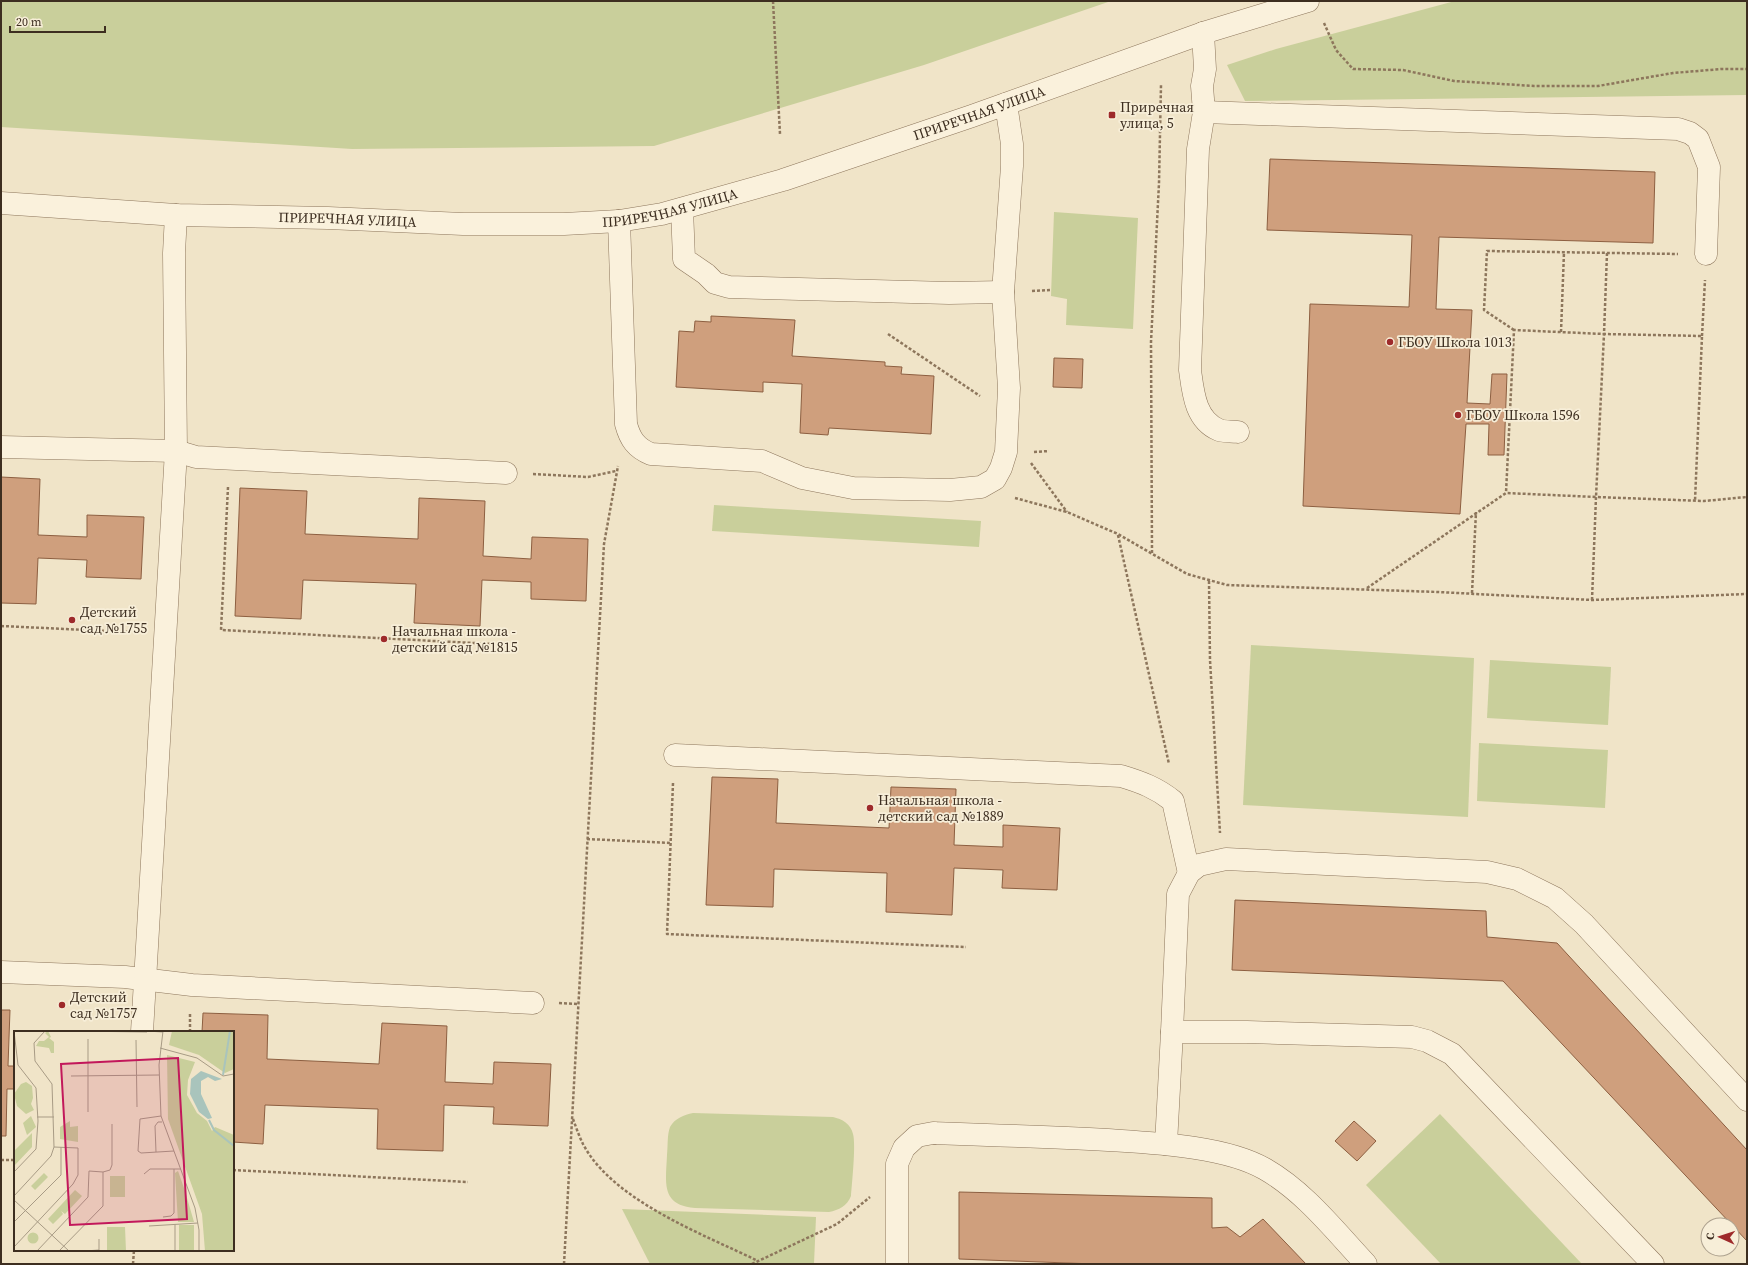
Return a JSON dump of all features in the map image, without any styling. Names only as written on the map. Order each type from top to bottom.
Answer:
[{"type":"street","name":"ПРИРЕЧНАЯ УЛИЦА","points":[[1,203],[176,215],[328,218],[463,224],[564,224],[619,221],[682,209],[783,180],[1006,104],[1203,32],[1308,1]]},
{"type":"street","points":[[1203,32],[1205,69],[1202,86],[1204,112],[1198,149],[1190,370],[1193,390],[1199,411],[1208,424],[1220,430],[1238,432]]},
{"type":"street","points":[[619,221],[626,424],[629,435],[641,450],[651,454],[762,461],[802,478],[853,488],[950,490],[981,487],[995,479],[1001,468],[1006,452],[1006,414],[1009,388],[1003,292],[1012,166],[1012,144],[1006,104]]},
{"type":"street","points":[[1204,112],[1678,129],[1690,133],[1698,139],[1709,167],[1706,254]]},
{"type":"street","points":[[682,209],[684,259],[706,274],[715,283],[729,287],[949,293],[1003,292]]},
{"type":"street","points":[[142,1031],[176,451],[174,253],[176,215]]},
{"type":"street","points":[[1,447],[176,451],[196,457],[506,473]]},
{"type":"street","points":[[674,755],[1121,776],[1146,784],[1173,800],[1189,873]]},
{"type":"street","points":[[1166,1144],[1178,894],[1189,873],[1199,864],[1226,859],[1487,872],[1516,879],[1555,898],[1584,924],[1747,1100]]},
{"type":"street","points":[[1,972],[145,980],[192,985],[533,1003]]},
{"type":"street","points":[[1172,1032],[1330,1034],[1412,1037],[1427,1040],[1452,1054],[1653,1264]]},
{"type":"street","points":[[897,1264],[897,1164],[904,1148],[917,1136],[933,1133],[1027,1135],[1166,1144],[1243,1159],[1264,1168],[1280,1178],[1309,1203],[1366,1264]]},
{"type":"path","points":[[774,1],[780,134]]},
{"type":"path","points":[[1324,22],[1336,50],[1353,68],[1403,70],[1454,81],[1534,86],[1598,86],[1673,73],[1721,69],[1747,69]]},
{"type":"path","points":[[1152,554],[1151,342],[1160,184],[1161,85]]},
{"type":"path","points":[[1695,501],[1706,254],[1487,251],[1484,310],[1514,330],[1702,336]]},
{"type":"path","points":[[1561,332],[1564,252]]},
{"type":"path","points":[[1592,600],[1607,253]]},
{"type":"path","points":[[1506,493],[1514,330]]},
{"type":"path","points":[[888,334],[1006,414]]},
{"type":"path","points":[[564,1264],[604,544],[616,471],[629,435]]},
{"type":"path","points":[[1027,458],[1067,512]]},
{"type":"path","points":[[230,459],[221,630],[493,644]]},
{"type":"path","points":[[506,473],[588,477],[616,471]]},
{"type":"path","points":[[995,479],[1006,494],[1019,500],[1067,512],[1118,534],[1187,574],[1227,585],[1472,593],[1592,600],[1747,594]]},
{"type":"path","points":[[1366,589],[1476,511],[1506,493],[1695,501],[1747,497]]},
{"type":"path","points":[[1472,593],[1476,511]]},
{"type":"path","points":[[1118,534],[1172,774],[1173,800]]},
{"type":"path","points":[[1209,581],[1210,660],[1220,833]]},
{"type":"path","points":[[1,626],[130,632]]},
{"type":"path","points":[[674,755],[667,934],[966,947]]},
{"type":"path","points":[[587,839],[671,843]]},
{"type":"path","points":[[572,1116],[583,1144],[594,1160],[618,1185],[650,1208],[758,1261]]},
{"type":"path","points":[[1,1160],[14,1160]]},
{"type":"path","points":[[752,1264],[837,1224],[883,1187],[897,1164]]},
{"type":"path","points":[[234,1170],[468,1182]]},
{"type":"path","points":[[133,1264],[134,1251]]},
{"type":"green space","points":[[2,1],[1111,1],[924,65],[654,146],[352,149],[1,127]]},
{"type":"green space","points":[[1455,1],[1747,1],[1747,95],[1245,101],[1227,65],[1276,49]]},
{"type":"green space","points":[[1054,212],[1138,218],[1133,329],[1066,325],[1067,299],[1051,296]]},
{"type":"green space","points":[[714,505],[981,521],[979,547],[712,531]]},
{"type":"green space","points":[[1251,645],[1474,658],[1468,817],[1243,805]]},
{"type":"green space","points":[[1490,660],[1611,667],[1608,725],[1487,718]]},
{"type":"green space","points":[[1479,743],[1608,750],[1605,808],[1477,801]]},
{"type":"green space","points":[[693,1113],[833,1117],[840,1119],[850,1127],[854,1139],[851,1196],[842,1207],[829,1212],[695,1208],[684,1206],[676,1202],[670,1197],[666,1183],[669,1130],[677,1119]]},
{"type":"green space","points":[[1440,1114],[1582,1264],[1441,1264],[1366,1185]]},
{"type":"green space","points":[[622,1209],[816,1217],[814,1264],[650,1264]]},
{"type":"building","name":"ГБОУ Школа 1013","points":[[1270,159],[1655,172],[1653,243],[1439,237],[1436,309],[1472,310],[1467,403],[1490,404],[1492,374],[1507,374],[1504,455],[1488,455],[1489,424],[1466,424],[1460,514],[1303,506],[1310,304],[1409,307],[1412,235],[1267,230]]},
{"type":"building","points":[[711,316],[795,320],[792,356],[885,362],[885,366],[902,367],[901,374],[934,376],[931,434],[829,428],[828,435],[800,433],[802,384],[763,382],[763,392],[676,387],[679,331],[694,332],[695,321],[711,322]]},
{"type":"building","points":[[1054,358],[1083,359],[1082,388],[1053,387]]},
{"type":"building","points":[[1,477],[40,479],[38,535],[87,537],[87,515],[144,517],[141,579],[86,577],[87,560],[38,558],[36,604],[1,603]]},
{"type":"building","points":[[240,488],[307,491],[305,534],[418,539],[419,498],[485,501],[483,556],[531,559],[532,537],[588,539],[586,601],[531,599],[531,582],[482,580],[480,626],[414,623],[416,584],[303,580],[301,619],[235,616]]},
{"type":"building","points":[[712,777],[778,779],[776,823],[889,828],[891,787],[956,789],[954,845],[1003,847],[1003,825],[1060,828],[1057,890],[1002,888],[1003,870],[954,868],[952,915],[886,912],[887,873],[774,869],[773,907],[706,905]]},
{"type":"building","points":[[1235,900],[1486,911],[1487,937],[1557,943],[1747,1150],[1747,1241],[1740,1234],[1740,1217],[1724,1217],[1503,981],[1232,970]]},
{"type":"building","points":[[1,1010],[10,1010],[8,1066],[14,1066],[14,1089],[7,1089],[6,1136],[1,1136]]},
{"type":"building","points":[[203,1013],[268,1015],[267,1059],[379,1064],[382,1023],[447,1026],[445,1082],[493,1084],[494,1062],[551,1064],[548,1126],[493,1124],[494,1107],[444,1105],[443,1151],[377,1149],[378,1109],[265,1105],[263,1144],[234,1142],[234,1031],[202,1031]]},
{"type":"building","points":[[1354,1121],[1376,1141],[1357,1161],[1335,1141]]},
{"type":"building","points":[[959,1192],[1212,1198],[1212,1228],[1227,1227],[1240,1237],[1263,1219],[1306,1264],[1095,1264],[959,1259]]},
{"type":"place","name":"Приречная улица, 5","points":[[1112,115]]},
{"type":"place","name":"ГБОУ Школа 1013","points":[[1390,342]]},
{"type":"place","name":"ГБОУ Школа 1596","points":[[1458,415]]},
{"type":"place","name":"Детский сад №1755","points":[[72,620]]},
{"type":"place","name":"Начальная школа - детский сад №1815","points":[[384,639]]},
{"type":"place","name":"Начальная школа - детский сад №1889","points":[[870,808]]},
{"type":"place","name":"Детский сад №1757","points":[[62,1005]]}]
